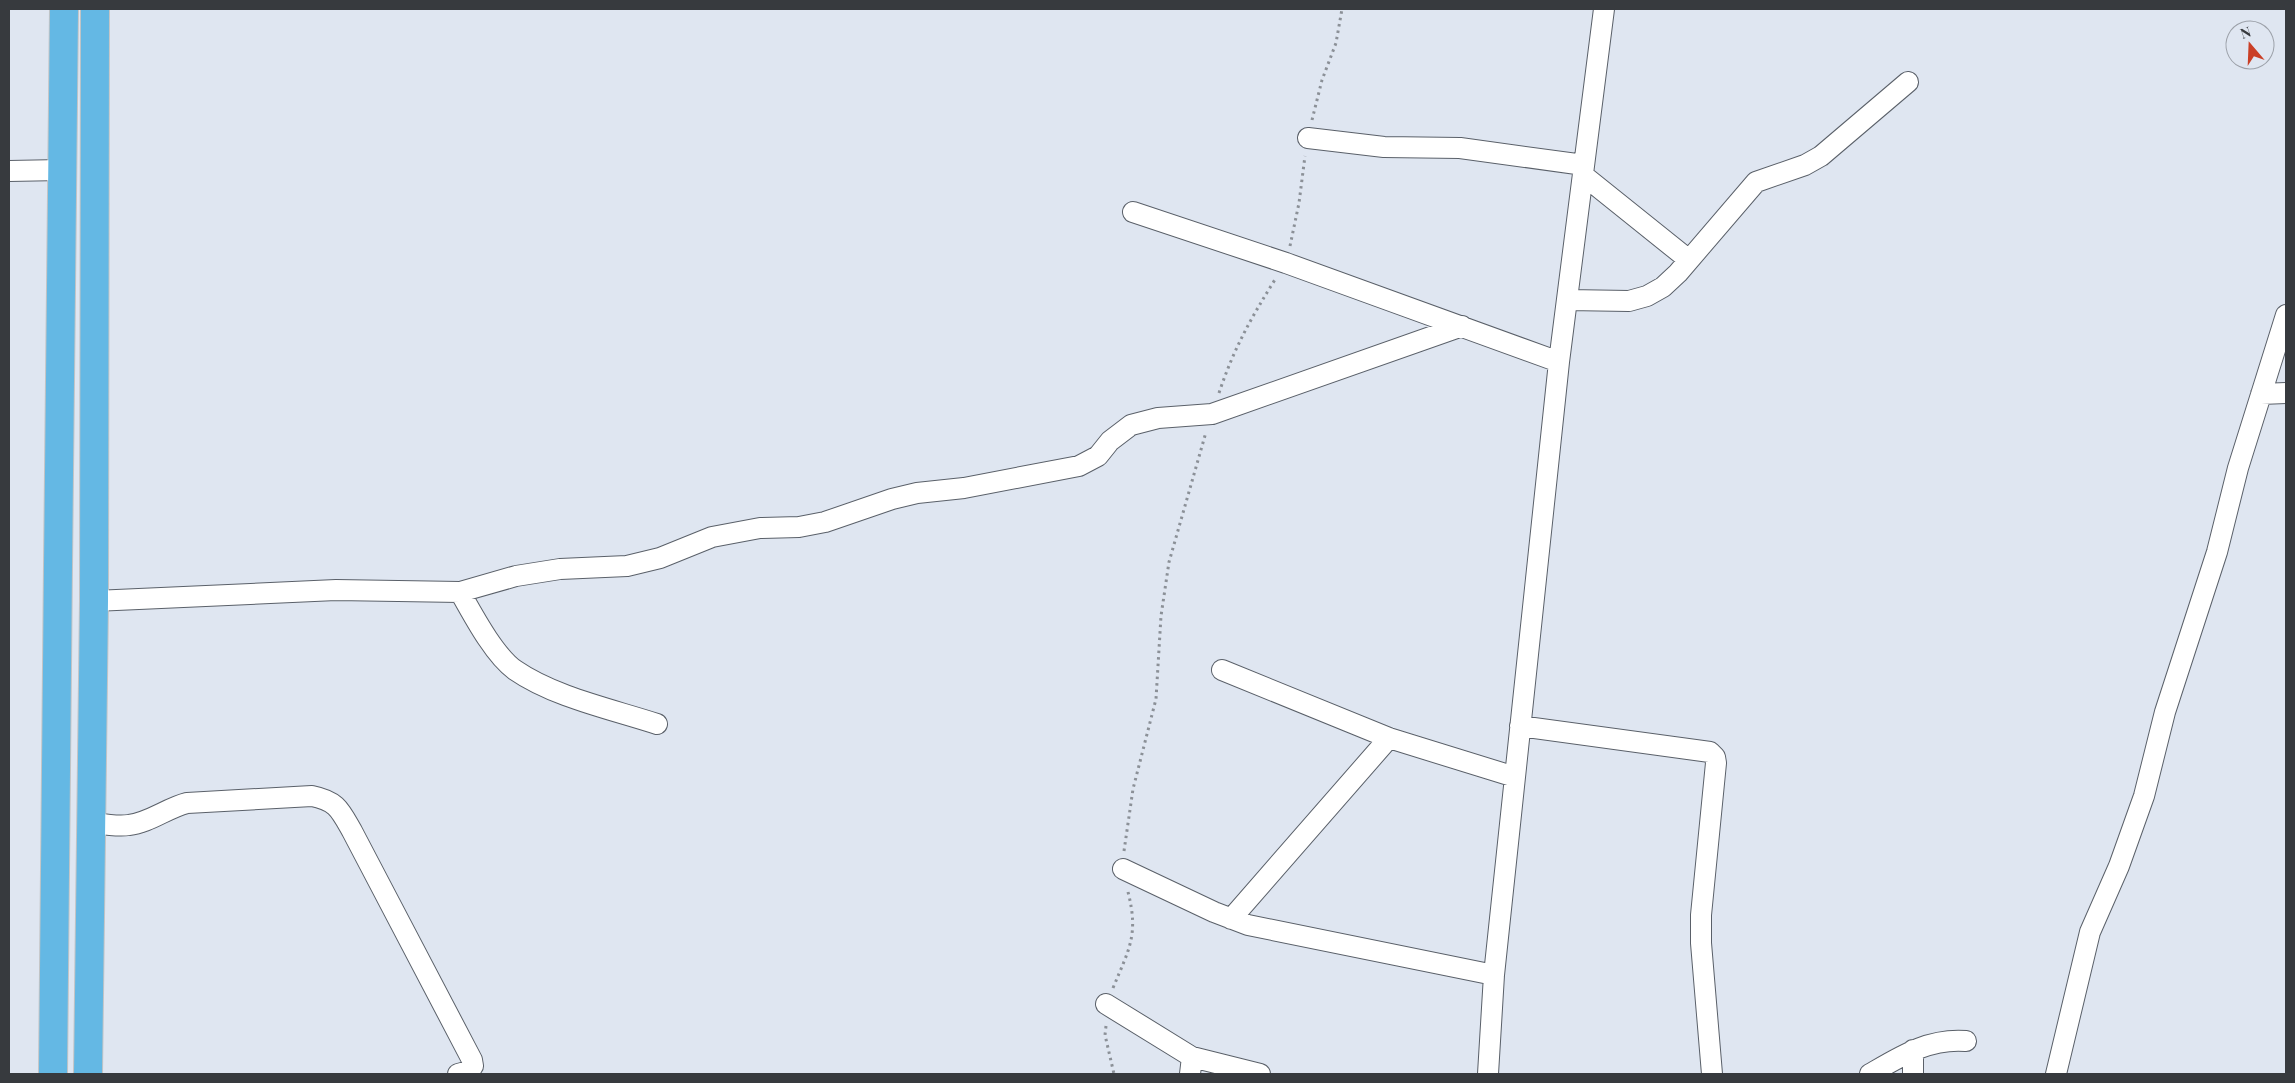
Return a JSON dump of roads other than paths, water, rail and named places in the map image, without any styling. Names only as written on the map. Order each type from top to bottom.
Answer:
[{"type":"highway","points":[[53,1074],[58,783],[61,170],[64,9]]},
{"type":"highway","points":[[88,1074],[94,601],[95,9]]},
{"type":"street","points":[[1488,1074],[1494,975],[1559,362],[1604,9]]},
{"type":"street","points":[[1568,300],[1629,300],[1647,296],[1663,287],[1689,260],[1756,182],[1805,165],[1821,156],[1908,82]]},
{"type":"street","points":[[1308,138],[1384,147],[1460,148],[1583,170],[1689,260]]},
{"type":"street","points":[[9,171],[61,170]]},
{"type":"street","points":[[1133,212],[1286,263],[1559,362]]},
{"type":"street","points":[[2056,1074],[2090,932],[2119,866],[2144,796],[2165,712],[2217,552],[2238,468],[2286,315]]},
{"type":"street","points":[[94,601],[336,590],[460,592],[516,576],[560,569],[626,566],[660,558],[712,537],[760,528],[799,527],[825,522],[892,499],[916,493],[964,488],[1079,466],[1098,456],[1110,440],[1131,425],[1158,418],[1212,414],[1462,326]]},
{"type":"street","points":[[2261,394],[2286,392]]},
{"type":"street","points":[[460,592],[482,632],[513,669],[549,688],[657,724]]},
{"type":"street","points":[[1222,670],[1389,738],[1515,777]]},
{"type":"street","points":[[1520,726],[1710,752],[1714,757],[1716,763],[1700,915],[1700,943],[1712,1074]]},
{"type":"street","points":[[1230,919],[1389,738]]},
{"type":"street","points":[[90,822],[113,826],[130,825],[171,807],[187,803],[312,796],[329,800],[341,811],[466,1048],[473,1066],[469,1071],[458,1074]]},
{"type":"street","points":[[1123,869],[1230,919],[1248,925],[1494,975]]},
{"type":"street","points":[[1106,1004],[1191,1066],[1260,1074]]},
{"type":"street","points":[[1870,1074],[1913,1050],[1948,1040],[1966,1041]]},
{"type":"street","points":[[1913,1050],[1913,1074]]}]
